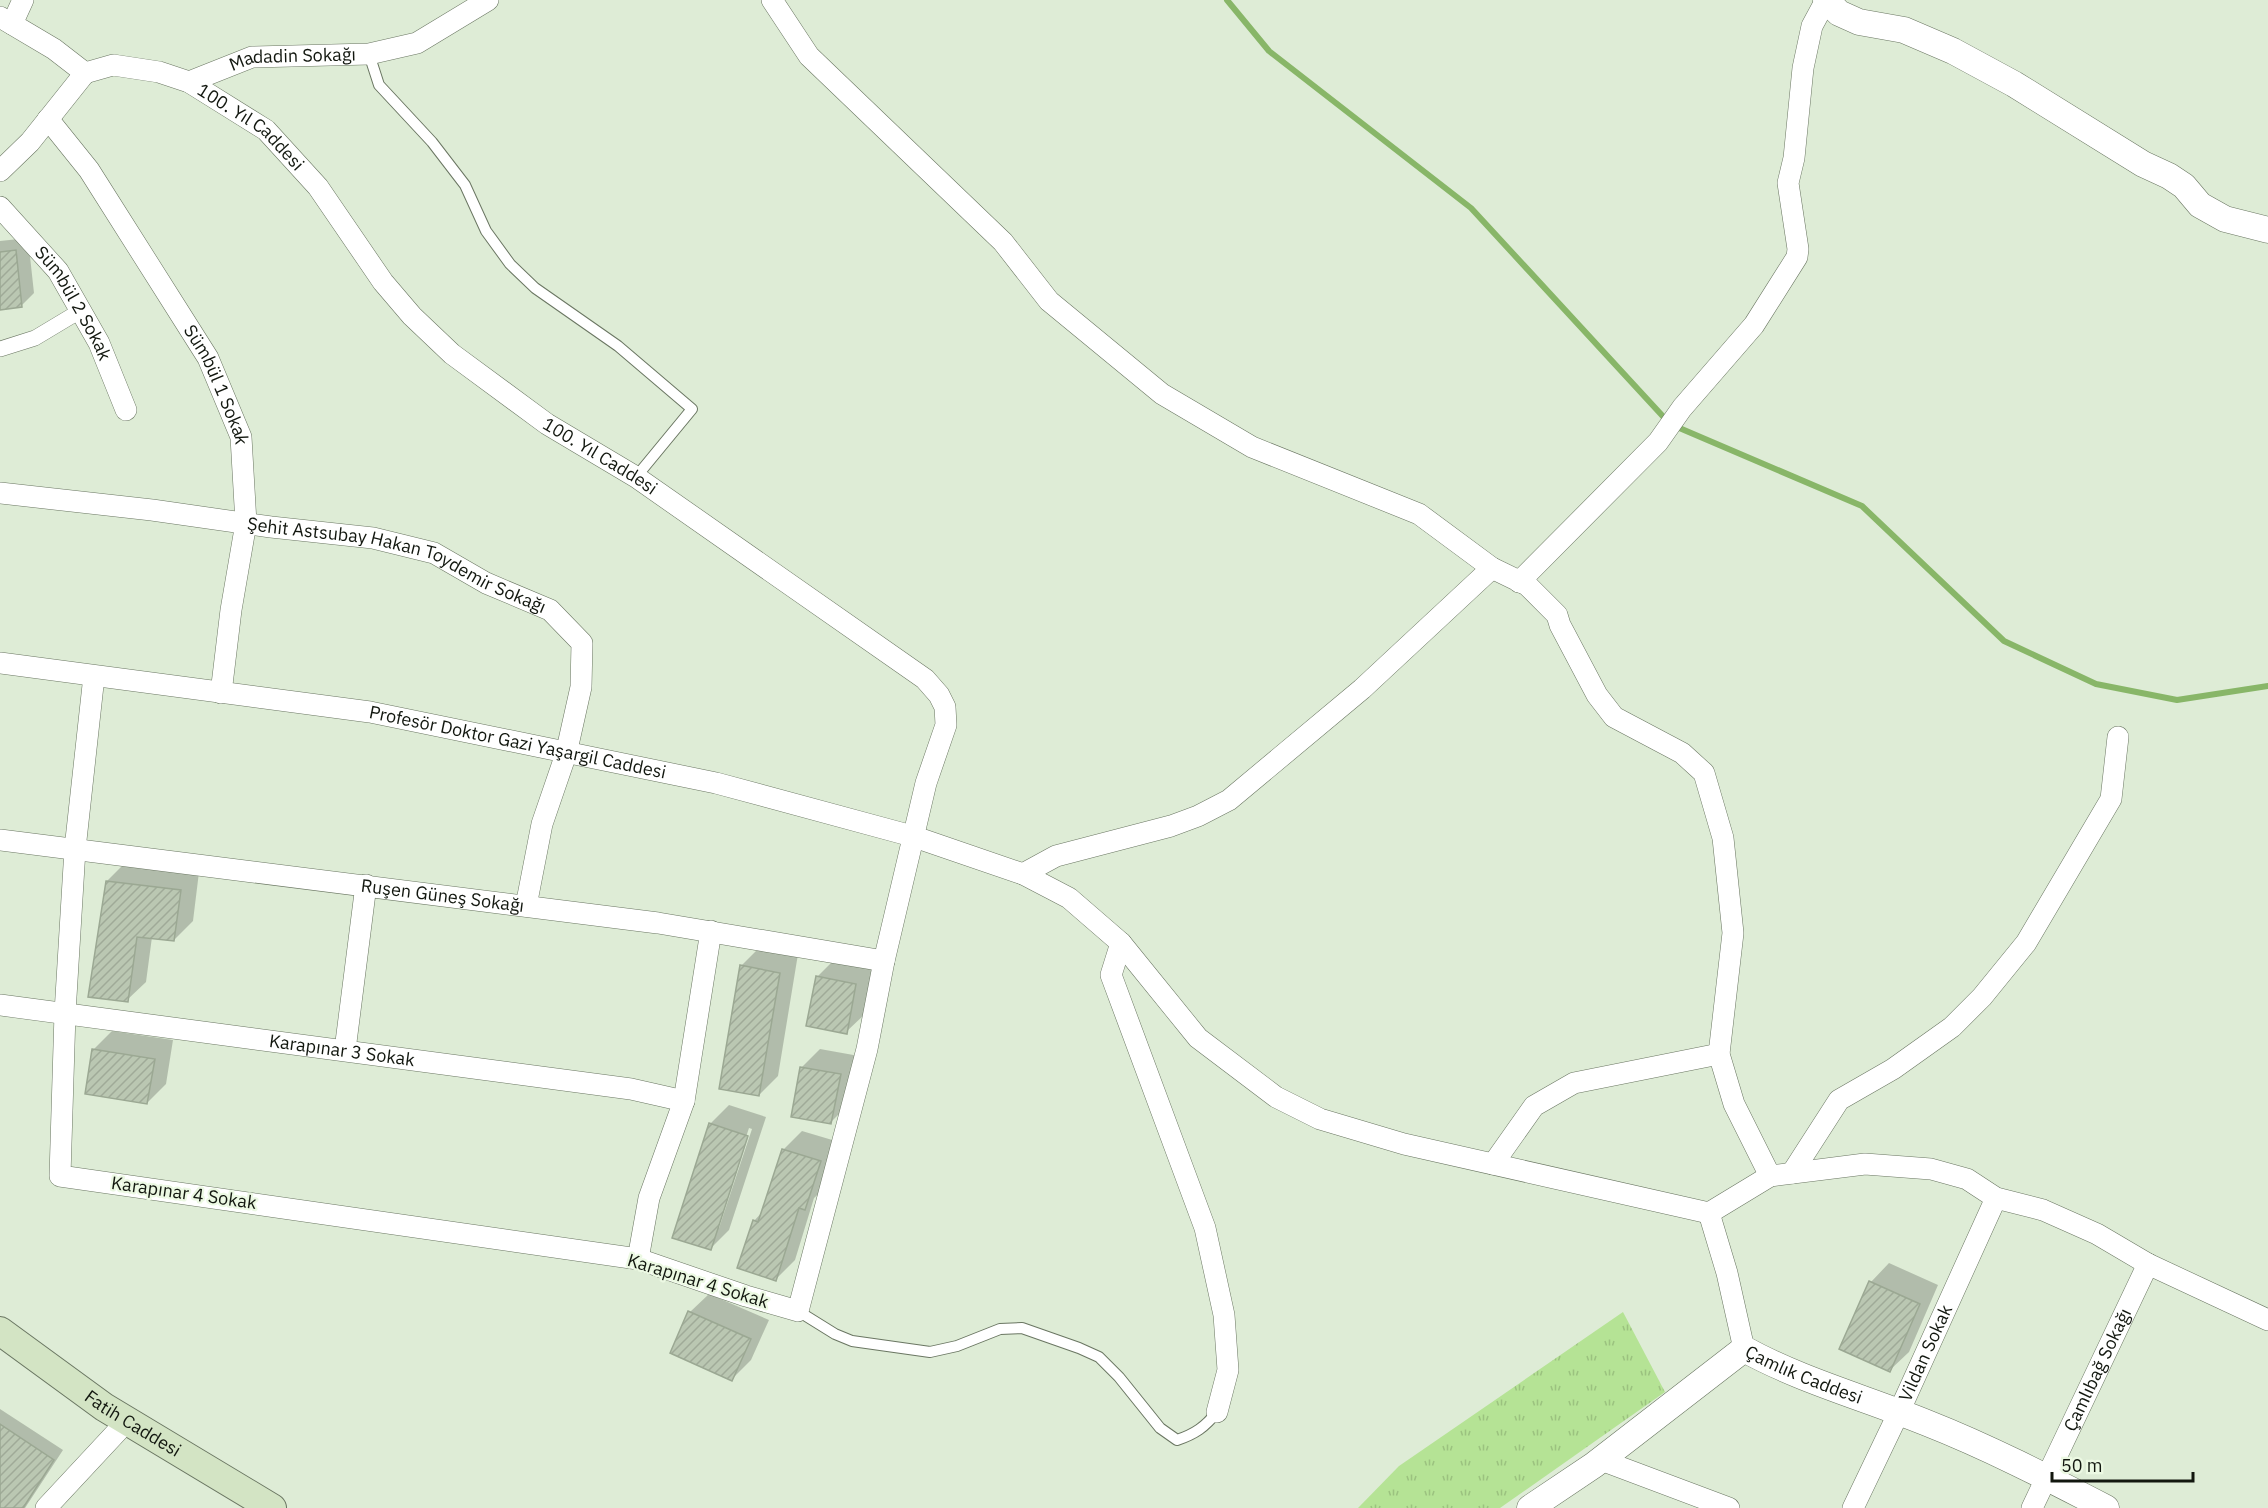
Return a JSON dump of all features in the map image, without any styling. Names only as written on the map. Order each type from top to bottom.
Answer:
[{"type":"main road","name":"Fatih Caddesi","points":[[0,1331],[104,1407],[272,1508]]},
{"type":"street","points":[[23,0],[6,21],[54,49],[85,73]]},
{"type":"street","name":"Madadin Sokağı","points":[[189,82],[252,57],[369,54],[417,44],[488,0]]},
{"type":"street","points":[[772,0],[808,56],[1004,242],[1049,301],[1162,394],[1252,447],[1419,514],[1492,568],[1527,585],[1557,615],[1597,695],[1614,717],[1682,753],[1704,773],[1723,838],[1733,933],[1719,1054],[1734,1104],[1770,1176]]},
{"type":"street","points":[[1519,582],[1658,442],[1682,408],[1754,325],[1797,257],[1798,249],[1788,183],[1794,158],[1803,68],[1812,26],[1826,0],[1839,12],[1858,22],[1904,30],[1953,51],[2014,84],[2144,164],[2169,176],[2184,186],[2200,205],[2225,219],[2268,230]]},
{"type":"street","points":[[0,171],[30,142],[85,73],[113,65],[159,72],[189,82]]},
{"type":"street","name":"100. Yıl Caddesi","points":[[189,82],[266,130],[318,186],[383,282],[412,316],[452,354],[547,424],[636,477],[925,679],[939,695],[945,707],[946,725],[926,783],[912,836],[867,1049],[798,1311]]},
{"type":"street","name":"Sümbül 1 Sokak","points":[[48,119],[89,170],[208,357],[241,437],[246,523],[231,610],[221,693]]},
{"type":"street","name":"Sümbül 2 Sokak","points":[[0,207],[58,271],[99,343],[126,410]]},
{"type":"street","points":[[0,349],[35,338],[80,310]]},
{"type":"street","name":"Şehit Astsubay Hakan Toydemir Sokağı","points":[[0,493],[373,538],[434,553],[486,583],[550,610],[582,643],[582,687],[566,754],[542,824],[526,906]]},
{"type":"street","points":[[1023,874],[1056,856],[1171,826],[1198,816],[1229,800],[1362,688],[1492,568]]},
{"type":"street","name":"Profesör Doktor Gazi Yaşargil Caddesi","points":[[0,663],[370,712],[716,783],[912,836],[1023,874],[1044,887],[1069,898],[1121,943],[1198,1038],[1276,1097],[1320,1119],[1404,1144],[1709,1213]]},
{"type":"street","name":"Karapınar 4 Sokak","points":[[94,676],[75,849],[65,1013],[60,1176],[638,1259],[746,1296],[798,1311]]},
{"type":"street","points":[[1792,1173],[1839,1100],[1893,1070],[1952,1027],[1982,997],[2026,943],[2111,799],[2118,738]]},
{"type":"street","name":"Ruşen Güneş Sokağı","points":[[0,840],[366,885],[711,931],[884,961]]},
{"type":"street","points":[[345,1050],[366,885]]},
{"type":"street","points":[[638,1259],[649,1198],[684,1101],[711,931]]},
{"type":"street","points":[[1121,943],[1111,975],[1205,1228],[1224,1315],[1228,1370],[1217,1412]]},
{"type":"street","name":"Karapınar 3 Sokak","points":[[0,1005],[631,1089],[684,1101]]},
{"type":"street","points":[[1493,1164],[1534,1106],[1574,1083],[1719,1054]]},
{"type":"street","points":[[1744,1349],[1727,1273],[1709,1213],[1770,1176],[1865,1164],[1931,1169],[1967,1179],[1996,1198],[2054,1215],[2097,1234],[2148,1264],[2268,1320]]},
{"type":"street","name":"Vildan Sokak","points":[[1852,1508],[1899,1412],[1996,1198]]},
{"type":"street","name":"Çamlıbağ Sokağı","points":[[2032,1508],[2148,1264]]},
{"type":"street","name":"Çamlık Caddesi","points":[[1530,1508],[1601,1460],[1744,1349],[1774,1366],[1928,1423],[2046,1477],[2106,1508]]},
{"type":"street","points":[[46,1508],[127,1421]]},
{"type":"street","points":[[1601,1460],[1730,1508]]},
{"type":"lane","points":[[369,54],[379,85],[432,142],[465,185],[486,231],[510,264],[535,288],[618,345],[692,409],[636,477]]},
{"type":"lane","points":[[798,1311],[835,1334],[852,1341],[930,1352],[957,1346],[1000,1329],[1022,1328],[1099,1357],[1119,1377],[1160,1428],[1177,1440],[1194,1434],[1205,1426],[1217,1412]]},
{"type":"green space","points":[[1623,1312],[1665,1392],[1500,1508],[1358,1508],[1399,1466]]},
{"type":"building","points":[[16,250],[22,307],[0,310],[0,252]]},
{"type":"building","points":[[106,881],[181,890],[174,941],[137,937],[128,1002],[88,997]]},
{"type":"building","points":[[740,965],[780,973],[759,1096],[719,1089]]},
{"type":"building","points":[[816,976],[856,984],[847,1034],[806,1026]]},
{"type":"building","points":[[92,1049],[155,1059],[147,1104],[85,1094]]},
{"type":"building","points":[[800,1067],[841,1074],[831,1124],[791,1117]]},
{"type":"building","points":[[709,1123],[748,1136],[711,1250],[672,1238]]},
{"type":"building","points":[[782,1149],[821,1161],[805,1210],[799,1208],[776,1281],[737,1268],[753,1220],[758,1222]]},
{"type":"building","points":[[1869,1281],[1920,1304],[1890,1372],[1839,1349]]},
{"type":"building","points":[[688,1311],[751,1339],[732,1381],[670,1353]]},
{"type":"building","points":[[0,1424],[54,1460],[23,1508],[0,1508]]},
{"type":"waterway","points":[[1227,0],[1269,51],[1471,208],[1670,424],[1862,506],[2004,641],[2096,684],[2177,700],[2268,686]]}]
